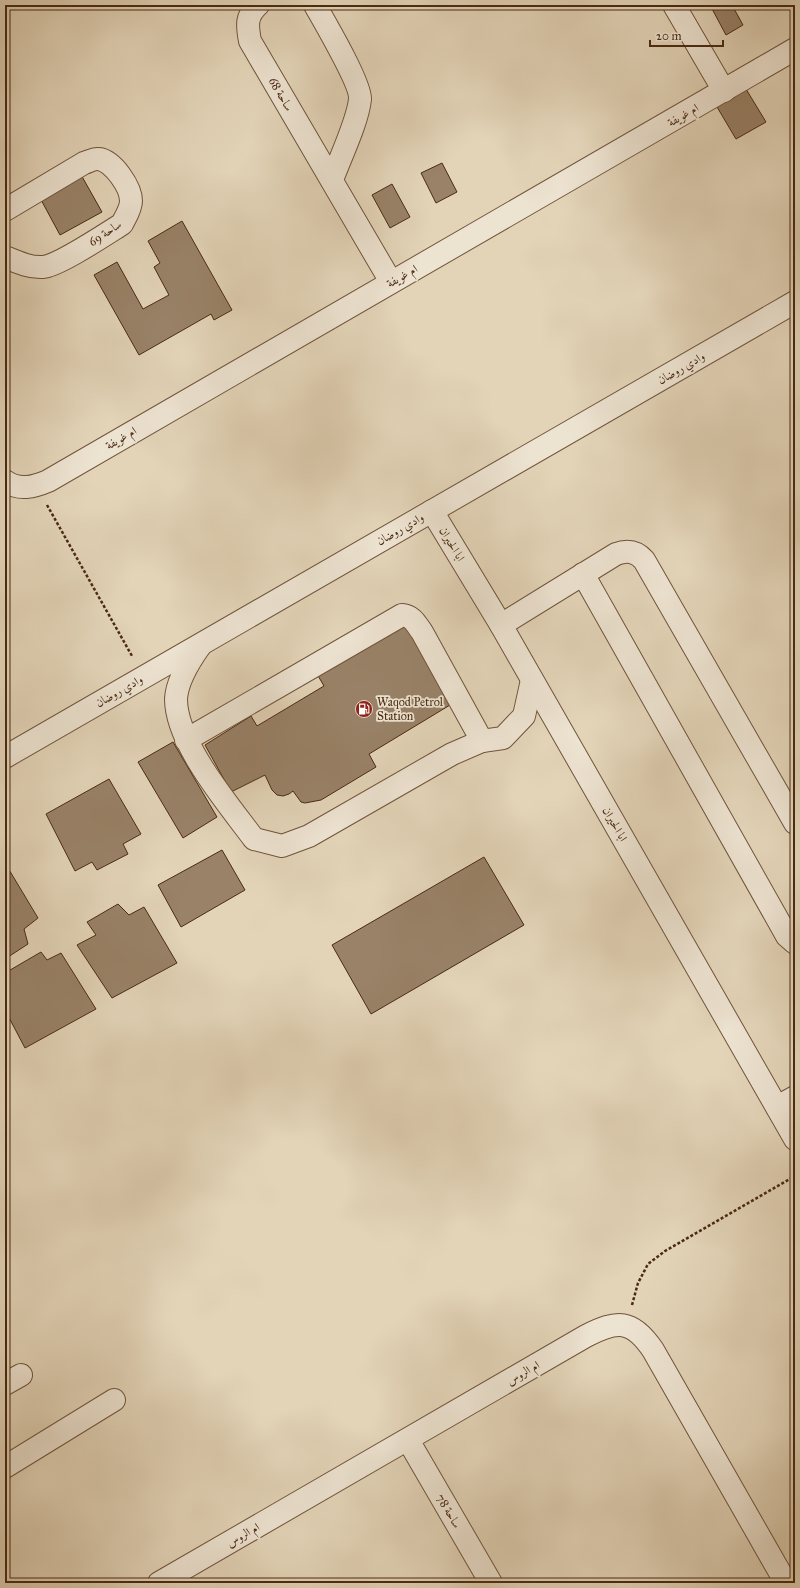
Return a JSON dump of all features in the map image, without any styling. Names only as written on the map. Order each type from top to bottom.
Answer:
[{"type":"street","name":"ساحة 68","points":[[258,5],[251,12],[248,26],[250,40],[391,282]]},
{"type":"street","points":[[314,5],[356,81],[360,98],[353,124],[332,180]]},
{"type":"street","points":[[674,5],[724,90]]},
{"type":"street","name":"ام غويفة","points":[[5,481],[16,486],[36,486],[65,471],[795,49]]},
{"type":"street","name":"ساحة 69","points":[[5,210],[84,163],[98,158],[108,162],[116,168],[131,201],[127,215],[122,224],[57,263],[45,267],[32,267],[5,257]]},
{"type":"street","name":"وادي روضان","points":[[5,757],[795,302]]},
{"type":"street","name":"ابا الحيران","points":[[432,511],[786,1102],[795,1139]]},
{"type":"street","points":[[501,625],[583,574],[622,552],[628,551],[635,553],[644,560],[795,823]]},
{"type":"street","points":[[583,574],[787,936],[795,943]]},
{"type":"street","points":[[186,740],[402,616],[408,616],[414,621],[422,632],[482,741]]},
{"type":"street","points":[[201,644],[185,668],[176,698],[178,718],[186,740],[199,762],[254,839],[282,846],[309,836],[452,754],[482,741],[503,738],[524,716],[532,680]]},
{"type":"street","name":"ام الروس","points":[[159,1583],[598,1330],[615,1324],[627,1326]]},
{"type":"street","points":[[627,1326],[636,1330],[645,1337],[786,1583]]},
{"type":"street","points":[[5,1467],[114,1400]]},
{"type":"street","name":"ساحة 78","points":[[408,1440],[491,1583]]},
{"type":"path","points":[[36,486],[143,677]]},
{"type":"path","points":[[627,1326],[638,1283],[648,1264],[665,1251],[795,1176]]},
{"type":"building","points":[[710,5],[732,5],[743,25],[726,35]]},
{"type":"building","points":[[746,89],[766,122],[736,139],[717,107]]},
{"type":"building","points":[[442,163],[457,192],[436,203],[421,173]]},
{"type":"building","points":[[80,173],[102,212],[60,235],[39,196]]},
{"type":"building","points":[[392,184],[410,217],[390,228],[372,195]]},
{"type":"building","points":[[182,221],[232,310],[214,320],[211,314],[139,355],[94,275],[117,262],[143,309],[169,295],[154,267],[160,263],[148,241]]},
{"type":"building","name":"Waqod Petrol Station","points":[[408,620],[455,702],[369,754],[376,767],[321,800],[305,803],[301,802],[293,791],[283,796],[277,795],[272,790],[265,775],[231,792],[205,745],[251,716],[257,726],[324,686],[317,674]]},
{"type":"building","points":[[173,742],[217,817],[183,838],[138,762]]},
{"type":"building","points":[[109,779],[141,834],[123,844],[128,854],[97,870],[92,862],[75,871],[46,814]]},
{"type":"building","points":[[222,850],[245,890],[181,927],[158,885]]},
{"type":"building","points":[[484,857],[524,925],[371,1014],[332,945]]},
{"type":"building","points":[[5,863],[38,918],[24,929],[28,944],[5,959]]},
{"type":"building","points":[[118,904],[129,915],[144,907],[177,963],[112,998],[77,945],[96,935],[87,922]]},
{"type":"building","points":[[41,952],[47,960],[61,953],[96,1009],[25,1048],[5,1010],[5,988],[10,984],[5,976],[5,973]]},
{"type":"place","name":"Waqod Petrol Station","points":[[364,709]]}]
